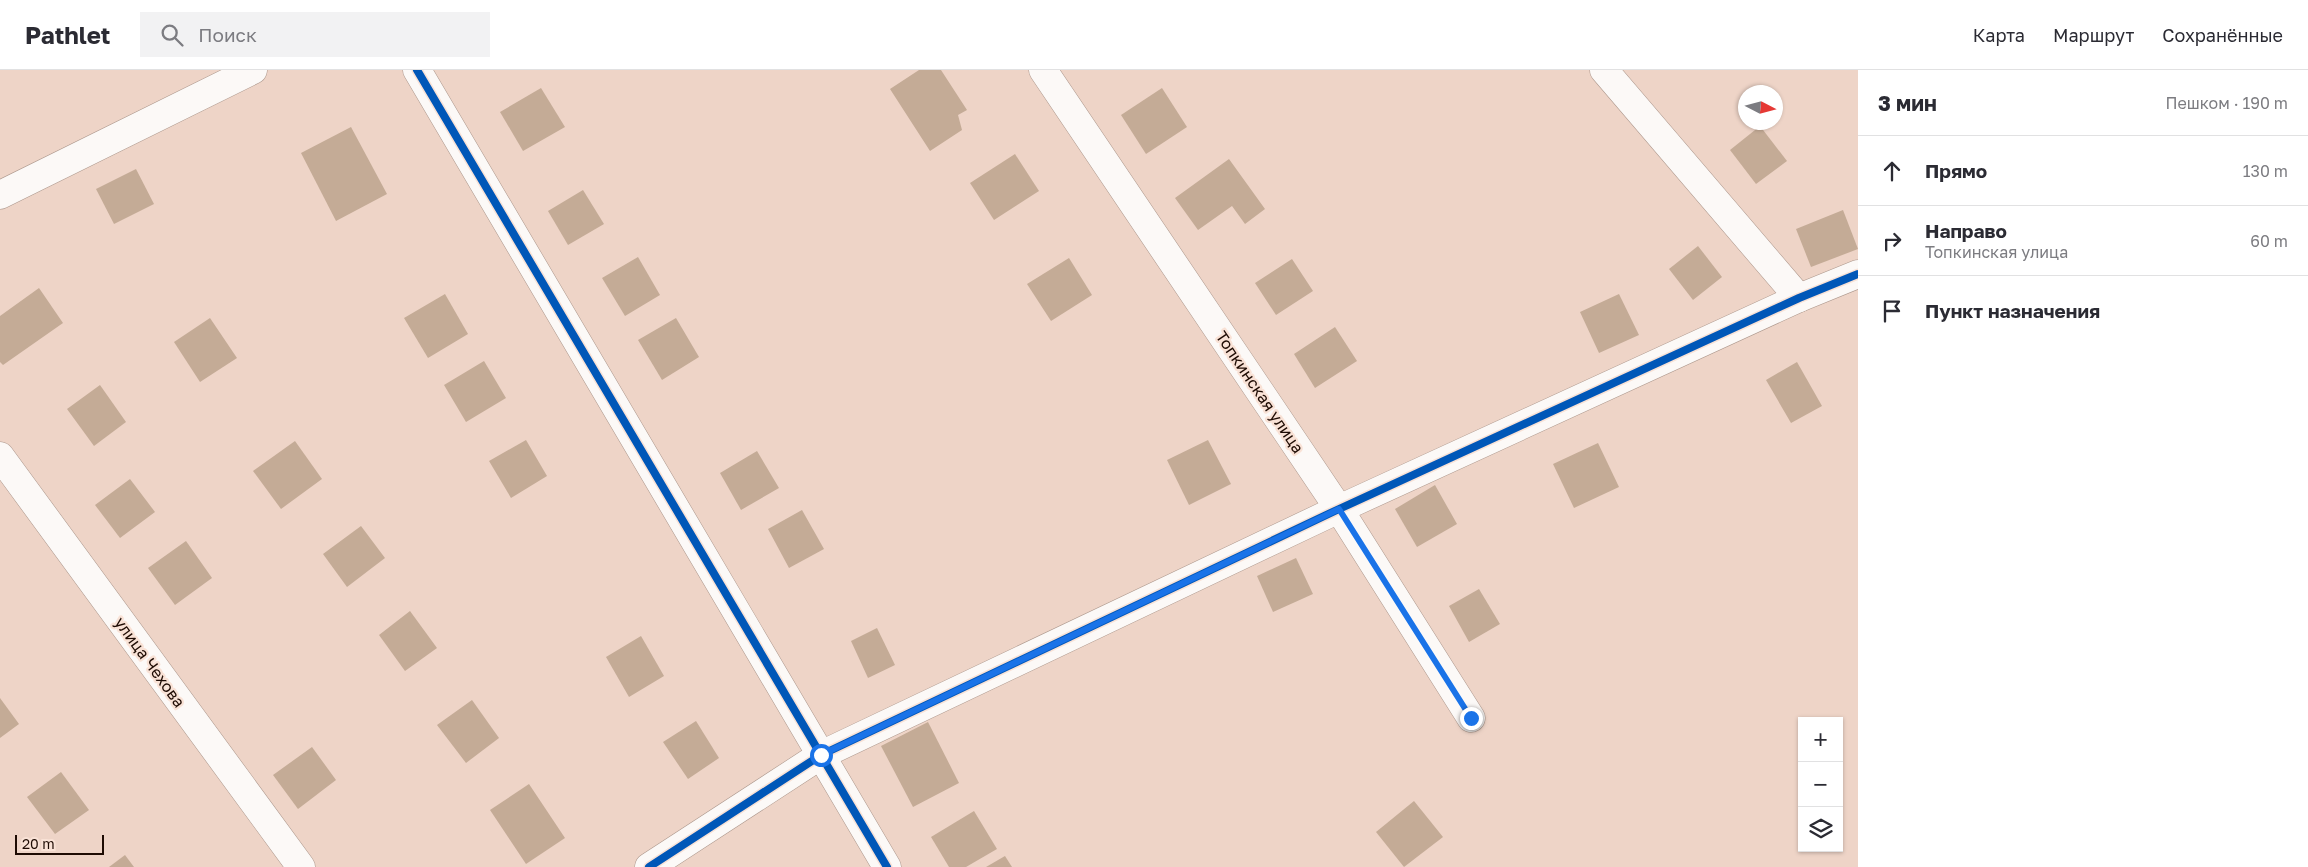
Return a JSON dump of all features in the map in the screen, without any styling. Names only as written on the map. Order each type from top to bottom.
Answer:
[{"type":"street","points":[[0,196],[254,70]]},
{"type":"street","points":[[417,70],[887,867]]},
{"type":"street","name":"Топкинская улица","points":[[1043,70],[1339,509],[1471,718]]},
{"type":"street","points":[[1604,70],[1799,298]]},
{"type":"street","points":[[649,867],[821,755],[1339,509],[1799,298],[1858,274]]},
{"type":"street","name":"улица Чехова","points":[[0,456],[300,867]]},
{"type":"building","points":[[919,70],[941,70],[967,110],[958,115],[962,130],[930,151],[890,89]]},
{"type":"building","points":[[541,88],[565,127],[523,151],[500,112]]},
{"type":"building","points":[[1162,88],[1187,127],[1146,154],[1121,115]]},
{"type":"building","points":[[351,127],[387,194],[336,221],[301,153]]},
{"type":"building","points":[[1755,130],[1763,130],[1787,161],[1756,184],[1730,150]]},
{"type":"building","points":[[1015,154],[1039,191],[994,220],[970,183]]},
{"type":"building","points":[[1229,159],[1265,209],[1245,224],[1232,206],[1198,230],[1175,198]]},
{"type":"building","points":[[136,169],[154,204],[114,224],[96,189]]},
{"type":"building","points":[[583,190],[604,224],[568,245],[548,211]]},
{"type":"building","points":[[1843,210],[1858,249],[1811,267],[1796,229]]},
{"type":"building","points":[[1698,246],[1722,277],[1693,300],[1669,269]]},
{"type":"building","points":[[638,257],[660,295],[625,316],[602,278]]},
{"type":"building","points":[[1069,258],[1092,295],[1051,321],[1027,284]]},
{"type":"building","points":[[1292,259],[1313,291],[1276,315],[1255,283]]},
{"type":"building","points":[[39,288],[63,323],[3,365],[0,362],[0,316]]},
{"type":"building","points":[[445,294],[468,334],[428,358],[404,318]]},
{"type":"building","points":[[1619,294],[1639,335],[1599,353],[1580,312]]},
{"type":"building","points":[[210,318],[237,358],[200,382],[174,342]]},
{"type":"building","points":[[676,318],[699,357],[662,380],[638,340]]},
{"type":"building","points":[[1335,327],[1357,361],[1315,388],[1294,354]]},
{"type":"building","points":[[484,361],[506,398],[466,422],[444,385]]},
{"type":"building","points":[[1797,362],[1822,406],[1791,423],[1766,380]]},
{"type":"building","points":[[100,385],[126,422],[94,446],[67,409]]},
{"type":"building","points":[[526,440],[547,476],[511,498],[489,461]]},
{"type":"building","points":[[1208,440],[1231,484],[1189,505],[1167,460]]},
{"type":"building","points":[[295,441],[322,479],[281,509],[253,471]]},
{"type":"building","points":[[1598,443],[1619,487],[1574,508],[1553,464]]},
{"type":"building","points":[[757,451],[779,488],[741,510],[720,473]]},
{"type":"building","points":[[130,479],[155,512],[120,538],[95,505]]},
{"type":"building","points":[[1435,485],[1457,524],[1417,547],[1395,509]]},
{"type":"building","points":[[802,510],[824,549],[789,568],[768,529]]},
{"type":"building","points":[[361,526],[385,558],[347,587],[323,554]]},
{"type":"building","points":[[186,541],[212,578],[175,605],[148,568]]},
{"type":"building","points":[[1296,558],[1313,594],[1273,612],[1257,576]]},
{"type":"building","points":[[1479,589],[1500,624],[1469,642],[1449,606]]},
{"type":"building","points":[[410,611],[437,648],[405,671],[379,635]]},
{"type":"building","points":[[877,628],[895,665],[868,678],[851,641]]},
{"type":"building","points":[[641,636],[664,676],[629,697],[606,657]]},
{"type":"building","points":[[0,698],[19,724],[0,738]]},
{"type":"building","points":[[472,700],[499,738],[466,763],[437,725]]},
{"type":"building","points":[[696,721],[719,758],[688,779],[663,742]]},
{"type":"building","points":[[928,722],[959,783],[913,807],[881,746]]},
{"type":"building","points":[[312,747],[336,780],[298,809],[273,775]]},
{"type":"building","points":[[61,772],[89,810],[55,834],[27,797]]},
{"type":"building","points":[[529,784],[565,838],[526,864],[490,810]]},
{"type":"building","points":[[1414,801],[1443,837],[1404,867],[1376,832]]},
{"type":"building","points":[[974,811],[997,849],[966,867],[949,867],[931,837]]},
{"type":"building","points":[[125,855],[134,867],[109,867]]},
{"type":"building","points":[[1005,856],[1012,867],[986,867]]},
{"type":"cycle path","points":[[417,70],[887,867]]},
{"type":"cycle path","points":[[649,867],[821,755],[1339,509],[1799,298],[1858,274]]},
{"type":"route","points":[[821,755],[1339,509],[1471,718]]}]
